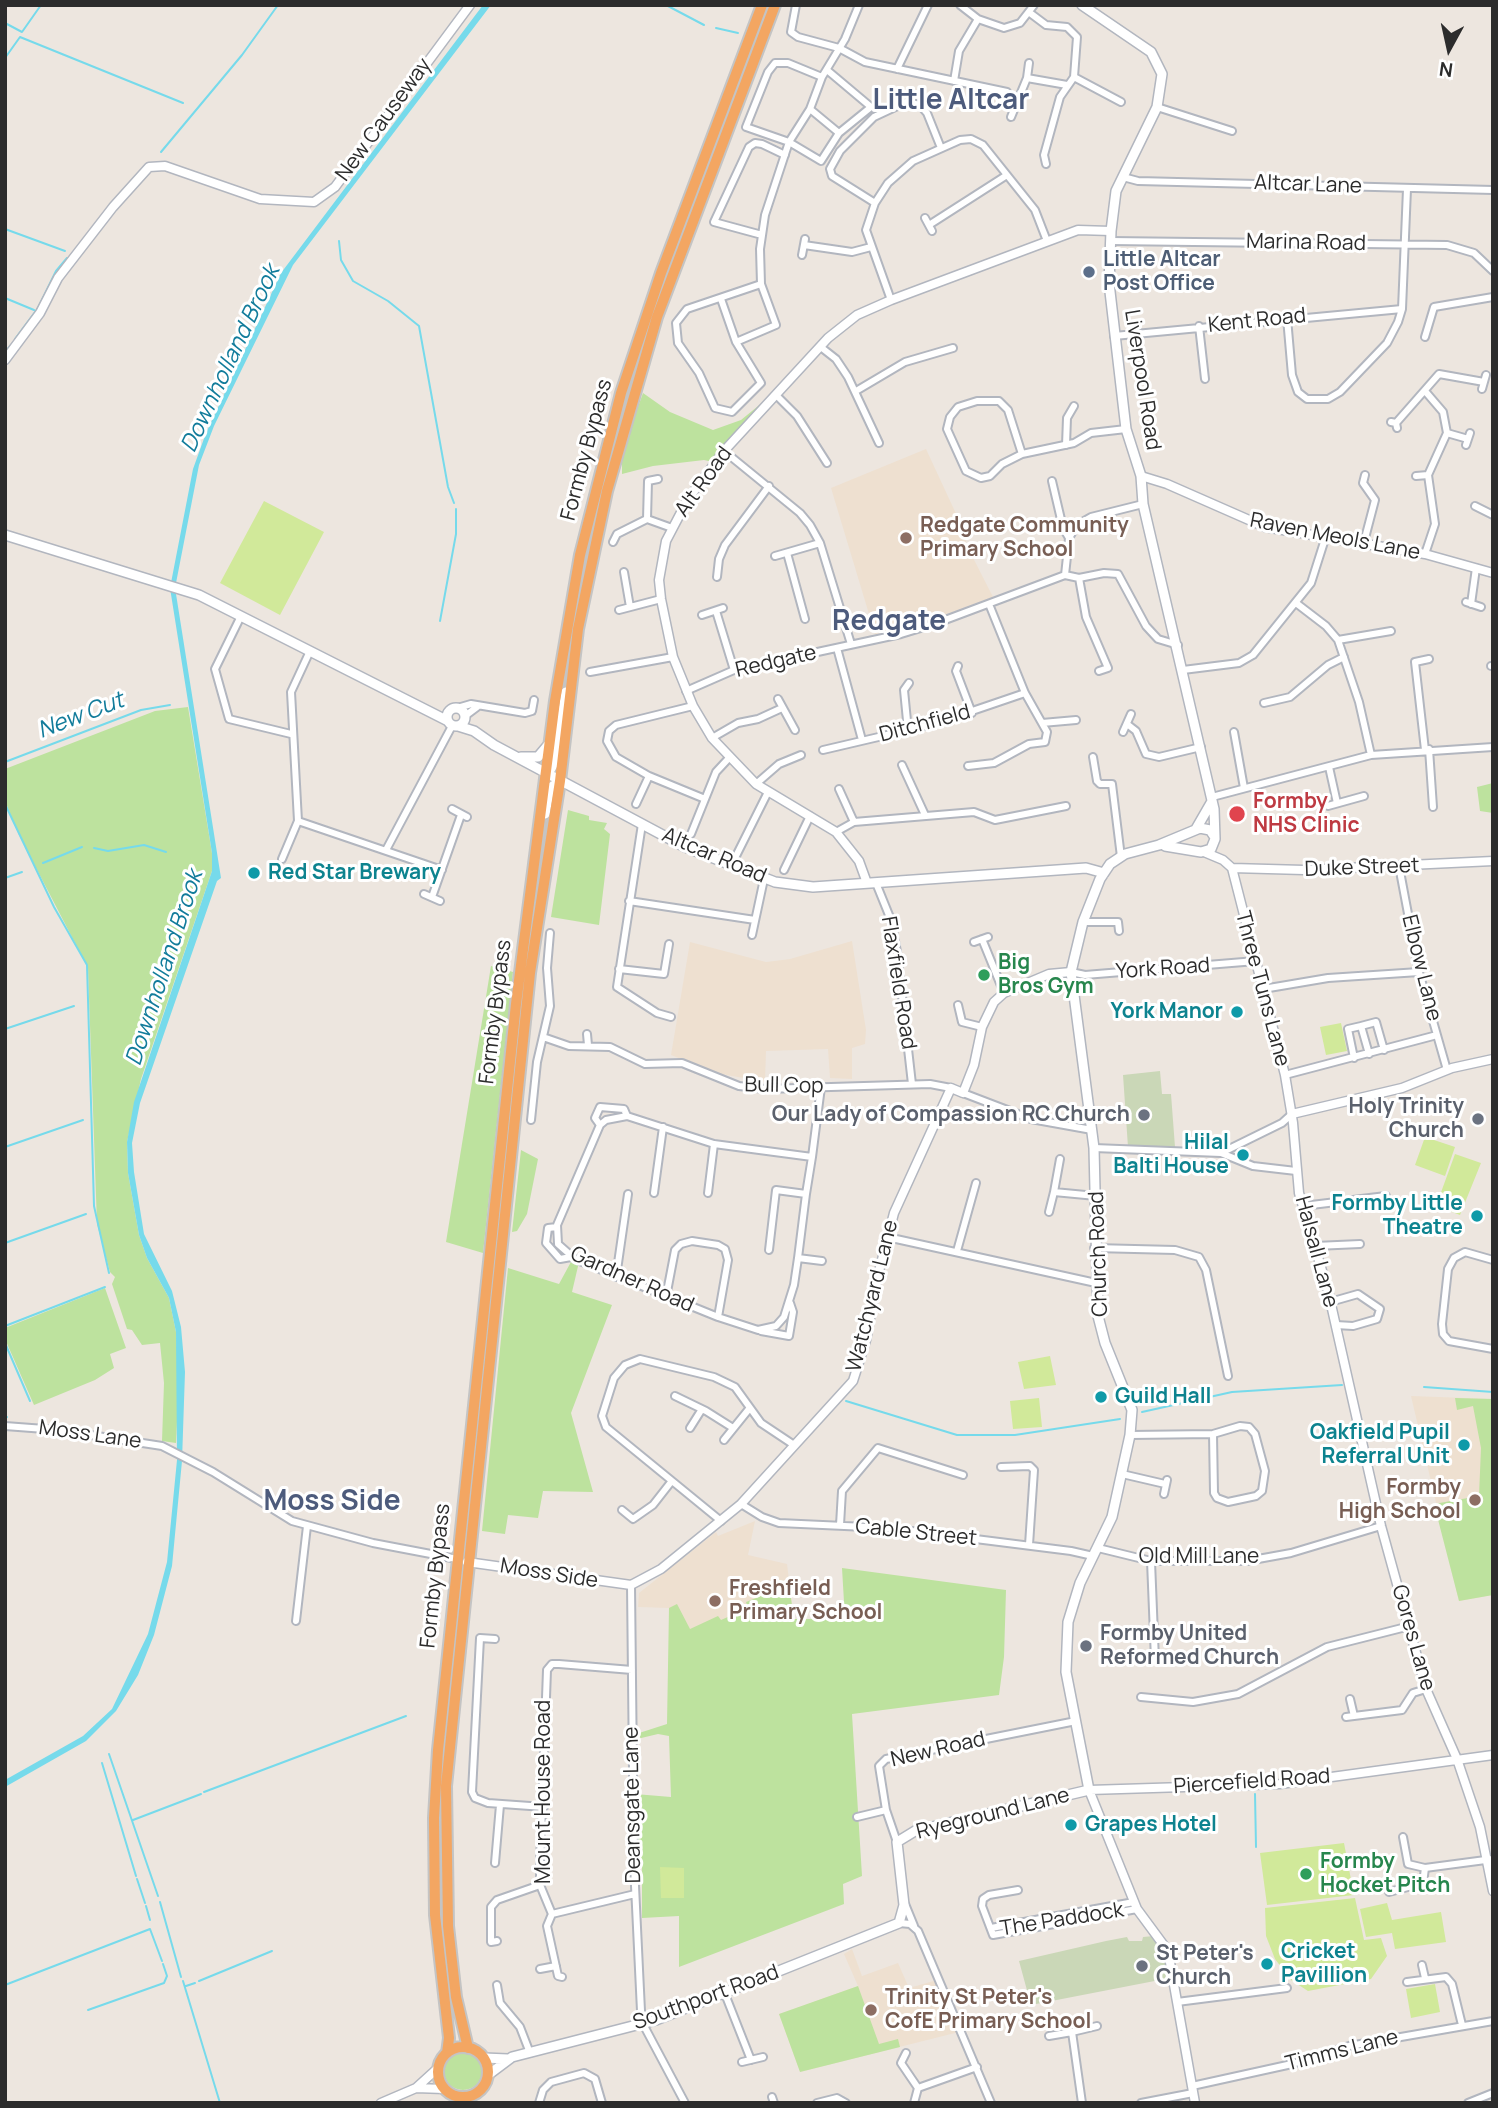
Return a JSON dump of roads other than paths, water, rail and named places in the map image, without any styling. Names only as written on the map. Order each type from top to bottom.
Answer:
[{"type":"highway","name":"Formby Bypass","points":[[447,2053],[449,2038],[435,1915],[434,1818],[531,884],[549,744],[580,555],[621,393],[661,273],[762,5]]},
{"type":"highway","name":"Formby Bypass","points":[[468,2048],[456,1997],[448,1926],[444,1839],[462,1560],[529,987],[560,781],[573,670],[593,552],[628,409],[657,317],[775,5]]},
{"type":"highway","points":[[479,2103],[480,2091],[488,2075],[484,2058],[468,2048],[447,2053],[438,2068],[444,2089],[459,2100],[480,2091]]},
{"type":"main road","name":"Liverpool Road","points":[[1082,5],[1151,52],[1158,63],[1161,89],[1157,107],[1116,191],[1110,241],[1113,336],[1126,429],[1141,476],[1143,504],[1201,747],[1212,799],[1215,837]]},
{"type":"main road","name":"Altcar Road","points":[[5,536],[183,589],[431,713],[458,721],[516,757],[685,847],[764,879],[813,887],[1086,868],[1104,873]]},
{"type":"main road","points":[[545,773],[549,772],[554,763],[565,692],[573,670]]},
{"type":"main road","points":[[453,709],[458,721]]},
{"type":"main road","points":[[431,713],[460,709],[458,721]]},
{"type":"main road","points":[[516,757],[538,757],[549,744]]},
{"type":"main road","points":[[531,884],[550,791],[552,785],[560,781]]},
{"type":"main road","points":[[555,807],[565,793],[578,790]]},
{"type":"main road","points":[[1200,851],[1191,841],[1212,799]]},
{"type":"main road","points":[[1104,873],[1121,857],[1195,830],[1207,828],[1215,837],[1211,849],[1200,851],[1159,845]]},
{"type":"main road","name":"Church Road","points":[[1089,1790],[1066,1672],[1068,1622],[1077,1589],[1108,1529],[1130,1435],[1132,1410],[1103,1335],[1094,1248],[1094,1147],[1071,972],[1083,922],[1104,873]]},
{"type":"main road","name":"Ryeground Lane","points":[[899,1923],[903,1915],[903,1899],[897,1842],[915,1831],[1089,1790]]},
{"type":"main road","name":"Southport Road","points":[[484,2058],[508,2059],[643,2024],[725,1994],[899,1923]]},
{"type":"main road","name":"Southport Road","points":[[488,2075],[508,2059]]},
{"type":"street","name":"New Causeway","points":[[5,360],[40,313],[58,278],[149,167],[166,166],[260,199],[314,202],[335,187],[470,5]]},
{"type":"street","points":[[796,5],[791,32],[798,37],[839,48],[865,62],[1007,92]]},
{"type":"street","points":[[736,342],[776,324],[761,284],[765,215],[789,142],[810,108],[822,77],[859,5]]},
{"type":"street","points":[[897,69],[928,5]]},
{"type":"street","points":[[960,5],[970,8],[978,19],[1004,28],[1020,23],[1034,5]]},
{"type":"street","points":[[1030,13],[1046,25],[1067,27],[1077,37],[1074,77],[1060,97],[1044,155],[1046,164]]},
{"type":"street","points":[[954,81],[959,51],[978,19]]},
{"type":"street","points":[[822,77],[788,62],[775,63],[768,72],[746,127],[789,142],[821,161],[839,132],[871,107],[827,70]]},
{"type":"street","points":[[1011,117],[1027,78],[1029,63]]},
{"type":"street","points":[[1074,77],[1121,102]]},
{"type":"street","points":[[1027,78],[1046,80],[1057,86],[1068,85]]},
{"type":"street","points":[[875,203],[832,176],[830,169],[840,151],[874,117],[890,107],[906,102],[920,105],[928,113],[941,148]]},
{"type":"street","points":[[1157,107],[1232,131]]},
{"type":"street","points":[[810,108],[839,132]]},
{"type":"street","points":[[891,300],[866,230],[875,203],[899,172],[941,148],[971,139],[983,145],[1035,210],[1047,241]]},
{"type":"street","points":[[762,235],[714,222],[749,147],[755,143],[762,144],[785,155]]},
{"type":"street","points":[[929,225],[1007,175]]},
{"type":"street","name":"Altcar Lane","points":[[1123,177],[1138,181],[1493,190]]},
{"type":"street","points":[[1287,318],[1293,383],[1298,392],[1307,399],[1318,401],[1340,392],[1387,343],[1402,309],[1407,189]]},
{"type":"street","name":"Alt Road","points":[[871,883],[859,861],[836,831],[767,793],[756,784],[712,738],[692,706],[673,657],[661,600],[662,558],[671,528],[704,475],[724,450],[836,330],[857,315],[1078,230],[1111,231]]},
{"type":"street","name":"Marina Road","points":[[1110,241],[1447,245],[1467,249],[1493,271]]},
{"type":"street","points":[[802,255],[805,242],[852,251],[870,247]]},
{"type":"street","points":[[721,299],[736,342],[761,383],[732,412],[715,408],[699,373],[678,343],[676,323],[687,309],[761,284]]},
{"type":"street","points":[[1425,337],[1434,307],[1493,297]]},
{"type":"street","name":"Kent Road","points":[[1113,336],[1402,309]]},
{"type":"street","points":[[1199,326],[1205,379]]},
{"type":"street","points":[[822,348],[836,359],[856,391],[878,437]]},
{"type":"street","points":[[856,391],[905,362],[953,348]]},
{"type":"street","points":[[1395,424],[1439,374],[1484,382]]},
{"type":"street","points":[[1425,391],[1441,409],[1447,433],[1429,475],[1435,524],[1425,554]]},
{"type":"street","points":[[777,396],[797,416],[827,463]]},
{"type":"street","points":[[1022,454],[1008,410],[999,401],[977,401],[958,407],[950,417],[947,429],[966,471],[971,475],[990,475],[1002,464],[1022,454],[1066,444],[1091,433],[1126,429]]},
{"type":"street","points":[[1066,444],[1067,418],[1073,406]]},
{"type":"street","points":[[1447,433],[1468,439]]},
{"type":"street","points":[[724,450],[800,513],[820,543],[850,644]]},
{"type":"street","points":[[1364,542],[1375,500],[1361,486],[1365,475]]},
{"type":"street","points":[[1416,476],[1429,475]]},
{"type":"street","name":"Raven Meols Lane","points":[[1141,476],[1167,484],[1265,527],[1425,554],[1493,573]]},
{"type":"street","points":[[647,519],[648,481],[658,480]]},
{"type":"street","points":[[1052,481],[1063,528],[1069,538]]},
{"type":"street","points":[[718,577],[719,559],[724,545],[769,486]]},
{"type":"street","points":[[1143,504],[1091,517],[1077,525],[1069,538],[1065,575],[1079,578],[1104,573],[1118,574],[1146,626],[1158,639],[1178,645]]},
{"type":"street","points":[[1475,506],[1493,515]]},
{"type":"street","points":[[612,542],[617,534],[647,519],[671,528]]},
{"type":"street","points":[[1183,670],[1246,661],[1261,648],[1311,583],[1325,539]]},
{"type":"street","points":[[775,555],[820,543]]},
{"type":"street","points":[[787,553],[805,619]]},
{"type":"street","points":[[1476,568],[1468,603],[1481,607]]},
{"type":"street","points":[[624,572],[630,607]]},
{"type":"street","name":"Redgate","points":[[686,691],[734,670],[901,634],[1065,575]]},
{"type":"street","points":[[1079,578],[1086,617],[1108,668],[1099,671]]},
{"type":"street","points":[[618,610],[661,600]]},
{"type":"street","points":[[1296,603],[1326,626],[1338,640],[1359,702],[1371,755]]},
{"type":"street","points":[[974,768],[994,763],[1029,744],[1045,742],[1047,732],[1025,693],[989,604]]},
{"type":"street","points":[[702,615],[719,610],[734,670]]},
{"type":"street","points":[[241,616],[215,669],[229,719],[291,734]]},
{"type":"street","points":[[1338,640],[1391,631]]},
{"type":"street","points":[[837,648],[862,740]]},
{"type":"street","points":[[282,859],[298,821],[291,734],[291,692],[310,651]]},
{"type":"street","points":[[590,672],[673,657]]},
{"type":"street","points":[[1264,703],[1290,697],[1328,665],[1344,657]]},
{"type":"street","points":[[1429,659],[1415,662],[1433,807]]},
{"type":"street","points":[[955,668],[972,713]]},
{"type":"street","points":[[904,687],[908,731]]},
{"type":"street","name":"Ditchfield","points":[[823,749],[908,731],[972,713],[1025,693]]},
{"type":"street","points":[[778,699],[795,730]]},
{"type":"street","points":[[453,709],[466,705],[524,713],[532,710],[534,700]]},
{"type":"street","points":[[386,850],[458,721],[479,706]]},
{"type":"street","points":[[692,706],[616,725],[609,731],[608,749],[615,757],[649,776],[705,799]]},
{"type":"street","points":[[712,738],[738,723],[758,719],[782,708]]},
{"type":"street","points":[[1123,732],[1131,714]]},
{"type":"street","points":[[1042,723],[1076,720]]},
{"type":"street","points":[[1127,724],[1136,731],[1146,754],[1159,757],[1201,747]]},
{"type":"street","points":[[1234,732],[1244,788]]},
{"type":"street","points":[[1212,799],[1371,755],[1493,747]]},
{"type":"street","points":[[756,784],[779,764],[801,755]]},
{"type":"street","points":[[1093,757],[1097,781],[1100,784],[1112,784],[1121,857]]},
{"type":"street","points":[[691,834],[716,772],[729,758]]},
{"type":"street","points":[[902,765],[909,771],[925,815]]},
{"type":"street","points":[[1329,767],[1337,803]]},
{"type":"street","points":[[636,804],[649,776]]},
{"type":"street","points":[[842,792],[854,822]]},
{"type":"street","points":[[736,856],[767,793]]},
{"type":"street","points":[[1328,806],[1364,796]]},
{"type":"street","points":[[836,831],[854,822],[974,812],[995,820],[1054,803],[1066,806]]},
{"type":"street","points":[[432,897],[464,816],[452,809]]},
{"type":"street","points":[[785,870],[810,816]]},
{"type":"street","points":[[298,821],[442,870]]},
{"type":"street","points":[[642,824],[617,987],[621,992],[671,1017]]},
{"type":"street","points":[[1215,837],[1223,860]]},
{"type":"street","points":[[1200,851],[1223,860],[1232,868]]},
{"type":"street","name":"Duke Street","points":[[1232,868],[1304,870],[1493,861]]},
{"type":"street","name":"Elbow Lane","points":[[1399,866],[1419,972],[1447,1069]]},
{"type":"street","name":"Three Tuns Lane","points":[[1232,868],[1285,1075],[1293,1118]]},
{"type":"street","points":[[752,935],[764,879]]},
{"type":"street","name":"Flaxfield Road","points":[[871,883],[891,920],[912,1084]]},
{"type":"street","points":[[424,894],[440,901]]},
{"type":"street","points":[[629,901],[755,920]]},
{"type":"street","points":[[1083,922],[1118,922],[1119,931]]},
{"type":"street","points":[[531,1120],[542,1037],[551,996],[547,968],[550,933]]},
{"type":"street","points":[[981,939],[1004,993]]},
{"type":"street","points":[[620,968],[664,974],[669,944]]},
{"type":"street","name":"York Road","points":[[1071,972],[1098,974],[1256,961]]},
{"type":"street","points":[[963,1093],[974,1065],[982,1027],[994,1002],[1004,993],[1049,974],[1071,972]]},
{"type":"street","points":[[1263,989],[1328,978],[1419,972]]},
{"type":"street","points":[[958,1005],[962,1022],[982,1027]]},
{"type":"street","points":[[1354,1058],[1348,1028],[1377,1022],[1384,1050]]},
{"type":"street","points":[[1361,1026],[1369,1054]]},
{"type":"street","points":[[587,1034],[588,1045]]},
{"type":"street","points":[[1285,1075],[1437,1035]]},
{"type":"street","name":"Bull Cop","points":[[542,1037],[569,1046],[611,1046],[645,1065],[682,1063],[739,1086],[765,1089],[912,1084],[951,1088]]},
{"type":"street","points":[[1221,1153],[1293,1118],[1402,1088],[1447,1069],[1493,1059]]},
{"type":"street","name":"Gardner Road","points":[[758,1330],[776,1326],[784,1317],[790,1301],[821,1087]]},
{"type":"street","points":[[951,1088],[1031,1119],[1092,1130]]},
{"type":"street","name":"Watchyard Lane","points":[[631,1585],[662,1569],[741,1504],[853,1381],[866,1340],[887,1237],[906,1182],[951,1088]]},
{"type":"street","name":"Gardner Road","points":[[627,1116],[624,1108],[600,1107],[595,1118],[600,1125],[557,1227],[558,1244],[571,1257],[666,1297],[773,1335],[789,1336],[793,1312],[790,1301]]},
{"type":"street","points":[[600,1125],[616,1117],[627,1116],[714,1144],[812,1157]]},
{"type":"street","name":"Halsall Lane","points":[[1293,1118],[1296,1171],[1303,1206],[1336,1325],[1348,1381]]},
{"type":"street","points":[[654,1193],[663,1127]]},
{"type":"street","points":[[708,1193],[714,1144]]},
{"type":"street","points":[[1094,1147],[1221,1153],[1253,1166],[1296,1171]]},
{"type":"street","points":[[1049,1212],[1060,1159]]},
{"type":"street","points":[[957,1251],[976,1183]]},
{"type":"street","points":[[769,1250],[776,1190],[806,1194]]},
{"type":"street","points":[[1054,1192],[1096,1196]]},
{"type":"street","points":[[617,1276],[628,1194]]},
{"type":"street","points":[[1303,1206],[1386,1196]]},
{"type":"street","points":[[557,1227],[550,1226],[545,1233],[549,1249],[564,1260],[571,1257]]},
{"type":"street","points":[[887,1237],[1096,1283]]},
{"type":"street","points":[[666,1297],[675,1250],[681,1244],[692,1241],[718,1245],[725,1250],[729,1259],[718,1317]]},
{"type":"street","points":[[1315,1246],[1360,1244]]},
{"type":"street","points":[[1094,1248],[1175,1250],[1199,1257],[1206,1270],[1228,1376]]},
{"type":"street","points":[[1493,1260],[1465,1252],[1454,1258],[1448,1269],[1442,1324],[1443,1334],[1449,1341],[1493,1349]]},
{"type":"street","points":[[798,1258],[822,1261]]},
{"type":"street","points":[[1330,1302],[1358,1294],[1380,1309],[1377,1319],[1353,1326],[1336,1325]]},
{"type":"street","points":[[721,1521],[606,1427],[602,1416],[614,1378],[625,1365],[640,1359],[714,1377],[735,1387],[761,1423],[794,1445]]},
{"type":"street","name":"Gores Lane","points":[[1348,1381],[1381,1526],[1426,1689],[1457,1759],[1480,1827],[1489,1860],[1493,1891]]},
{"type":"street","points":[[676,1396],[733,1429]]},
{"type":"street","points":[[690,1428],[702,1409]]},
{"type":"street","points":[[724,1440],[749,1409]]},
{"type":"street","name":"Moss Lane","points":[[5,1426],[133,1440],[185,1456]]},
{"type":"street","points":[[1130,1435],[1213,1434],[1240,1426],[1252,1430],[1265,1471],[1262,1491],[1256,1496],[1228,1502],[1217,1498],[1214,1493],[1213,1434]]},
{"type":"street","points":[[840,1525],[842,1491],[878,1448],[963,1475]]},
{"type":"street","name":"Moss Side","points":[[185,1456],[283,1516],[307,1526],[462,1560],[631,1585]]},
{"type":"street","points":[[1001,1467],[1030,1466],[1034,1471],[1029,1545]]},
{"type":"street","points":[[1122,1474],[1166,1482],[1164,1494]]},
{"type":"street","points":[[621,1510],[633,1519],[653,1505],[671,1482]]},
{"type":"street","name":"Cable Street","points":[[741,1504],[762,1517],[779,1523],[888,1528],[1096,1552]]},
{"type":"street","points":[[296,1621],[307,1526]]},
{"type":"street","name":"Old Mill Lane","points":[[1096,1552],[1151,1560],[1236,1562],[1269,1558],[1381,1526]]},
{"type":"street","points":[[1151,1560],[1155,1660]]},
{"type":"street","name":"Deansgate Lane","points":[[631,1585],[635,1894],[643,2024]]},
{"type":"street","points":[[1141,1697],[1193,1702],[1238,1694],[1327,1647],[1410,1626]]},
{"type":"street","points":[[495,1639],[480,1638],[471,1786],[475,1798],[480,1801],[500,1805],[544,1807]]},
{"type":"street","name":"Mount House Road","points":[[632,1670],[552,1664],[544,1677],[544,1807],[540,1885],[552,1914],[635,1894]]},
{"type":"street","points":[[1350,1699],[1350,1717],[1402,1710],[1413,1692],[1426,1689]]},
{"type":"street","name":"New Road","points":[[897,1842],[886,1810],[879,1766],[886,1759],[1076,1721]]},
{"type":"street","name":"Piercefield Road","points":[[1089,1790],[1280,1784],[1493,1755]]},
{"type":"street","points":[[1089,1790],[1135,1905],[1168,1951],[1195,2103]]},
{"type":"street","points":[[495,1863],[500,1805]]},
{"type":"street","points":[[857,1817],[886,1810]]},
{"type":"street","points":[[1404,1837],[1408,1864],[1425,1868],[1489,1860]]},
{"type":"street","points":[[1389,1892],[1423,1883],[1425,1868]]},
{"type":"street","points":[[497,1941],[491,1942],[491,1907],[497,1900],[540,1885]]},
{"type":"street","name":"The Paddock","points":[[1018,1890],[989,1895],[983,1899],[992,1932],[1135,1905]]},
{"type":"street","points":[[903,1899],[992,2103]]},
{"type":"street","points":[[552,1914],[547,1926],[558,1976],[562,1977]]},
{"type":"street","points":[[899,1923],[914,1926]]},
{"type":"street","points":[[1422,1965],[1425,1979]]},
{"type":"street","points":[[540,1969],[556,1966]]},
{"type":"street","points":[[1407,1982],[1441,1976],[1450,1979],[1462,2025]]},
{"type":"street","points":[[497,1985],[500,2003],[520,2027],[530,2053]]},
{"type":"street","points":[[1177,2002],[1287,1988]]},
{"type":"street","points":[[725,1994],[751,2060]]},
{"type":"street","name":"Timms Lane","points":[[1141,2103],[1292,2064],[1349,2046],[1493,2021]]},
{"type":"street","points":[[643,2024],[685,2103]]},
{"type":"street","points":[[1049,2035],[1097,2025]]},
{"type":"street","points":[[1072,2032],[1082,2103]]},
{"type":"street","points":[[906,2053],[901,2063],[918,2088],[914,2103]]},
{"type":"street","points":[[742,2062],[763,2057]]},
{"type":"street","points":[[918,2088],[976,2067]]},
{"type":"street","points":[[381,2103],[416,2088],[438,2068]]},
{"type":"street","points":[[539,2103],[542,2090],[551,2082],[584,2073],[595,2079],[602,2103]]},
{"type":"street","points":[[416,2088],[444,2089]]},
{"type":"street","points":[[1468,2103],[1493,2093]]},
{"type":"street","points":[[817,2103],[837,2098],[846,2103]]},
{"type":"water","name":"Downholland Brook","points":[[483,5],[491,5],[293,265],[214,426],[199,465],[176,594],[221,878],[217,881],[140,1103],[132,1143],[144,1234],[172,1291],[181,1327],[185,1372],[182,1461],[172,1566],[154,1635],[138,1675],[116,1711],[86,1741],[5,1787],[5,1780],[83,1736],[112,1709],[148,1634],[167,1562],[177,1460],[176,1332],[169,1298],[147,1258],[139,1235],[128,1173],[127,1142],[134,1102],[212,871],[212,853],[170,588],[193,469],[206,433],[281,273]]},
{"type":"waterway","points":[[5,23],[22,32],[41,5]]},
{"type":"waterway","points":[[161,152],[242,55],[278,5]]},
{"type":"waterway","points":[[666,5],[704,25]]},
{"type":"waterway","points":[[716,28],[738,33]]},
{"type":"waterway","points":[[5,58],[20,37],[183,103]]},
{"type":"waterway","points":[[5,229],[65,251]]},
{"type":"waterway","points":[[339,241],[341,260],[353,281],[388,301],[419,326],[448,487],[454,503]]},
{"type":"waterway","points":[[15,339],[38,308],[56,271],[67,258]]},
{"type":"waterway","points":[[5,298],[34,310]]},
{"type":"waterway","points":[[5,352],[12,344]]},
{"type":"waterway","points":[[440,621],[456,534],[456,509]]},
{"type":"waterway","name":"New Cut","points":[[5,762],[141,710],[170,705]]},
{"type":"waterway","points":[[5,804],[54,907],[87,965],[94,1206],[109,1273]]},
{"type":"waterway","points":[[94,848],[108,851],[144,845],[166,852]]},
{"type":"waterway","points":[[43,863],[82,847]]},
{"type":"waterway","points":[[5,878],[22,872]]},
{"type":"waterway","points":[[5,1029],[74,1006]]},
{"type":"waterway","points":[[5,1147],[83,1120]]},
{"type":"waterway","points":[[5,1243],[86,1214]]},
{"type":"waterway","points":[[5,1326],[105,1287]]},
{"type":"waterway","points":[[5,1343],[30,1401]]},
{"type":"waterway","points":[[1142,1412],[1232,1392],[1342,1385]]},
{"type":"waterway","points":[[1424,1387],[1493,1392]]},
{"type":"waterway","points":[[846,1401],[957,1435],[1015,1435],[1120,1419]]},
{"type":"waterway","points":[[5,1430],[13,1429]]},
{"type":"waterway","points":[[204,1792],[406,1716]]},
{"type":"waterway","points":[[109,1754],[158,1896]]},
{"type":"waterway","points":[[102,1763],[136,1876]]},
{"type":"waterway","points":[[133,1820],[201,1794]]},
{"type":"waterway","points":[[1255,1794],[1256,1847]]},
{"type":"waterway","points":[[137,1879],[145,1903]]},
{"type":"waterway","points":[[160,1902],[181,1977]]},
{"type":"waterway","points":[[146,1906],[150,1920]]},
{"type":"waterway","points":[[5,1985],[150,1929],[162,1961]]},
{"type":"waterway","points":[[199,1981],[272,1951]]},
{"type":"waterway","points":[[88,2010],[164,1983],[167,1976],[163,1964]]},
{"type":"waterway","points":[[183,1981],[220,2103]]},
{"type":"waterway","points":[[186,1986],[195,1983]]},
{"type":"place","name":"Little Altcar Post Office","points":[[1089,272]]},
{"type":"place","name":"Redgate Community Primary School","points":[[906,538]]},
{"type":"place","name":"Formby NHS Clinic","points":[[1237,814]]},
{"type":"place","name":"Red Star Brewary","points":[[254,873]]},
{"type":"place","name":"Big Bros Gym","points":[[984,975]]},
{"type":"place","name":"York Manor","points":[[1237,1012]]},
{"type":"place","name":"Our Lady of Compassion RC Church","points":[[1144,1115]]},
{"type":"place","name":"Holy Trinity Church","points":[[1478,1119]]},
{"type":"place","name":"Hilal Balti House","points":[[1243,1155]]},
{"type":"place","name":"Formby Little Theatre","points":[[1477,1216]]},
{"type":"place","name":"Guild Hall","points":[[1101,1397]]},
{"type":"place","name":"Oakfield Pupil Referral Unit","points":[[1464,1445]]},
{"type":"place","name":"Formby High School","points":[[1475,1500]]},
{"type":"place","name":"Freshfield Primary School","points":[[715,1601]]},
{"type":"place","name":"Formby United Reformed Church","points":[[1086,1646]]},
{"type":"place","name":"Grapes Hotel","points":[[1071,1825]]},
{"type":"place","name":"Formby Hocket Pitch","points":[[1306,1874]]},
{"type":"place","name":"Cricket Pavillion","points":[[1267,1964]]},
{"type":"place","name":"St Peter's Church","points":[[1142,1966]]},
{"type":"place","name":"Trinity St Peter's CofE Primary School","points":[[871,2010]]},
{"type":"district","name":"Little Altcar","points":[[951,101]]},
{"type":"district","name":"Redgate","points":[[889,622]]},
{"type":"district","name":"Moss Side","points":[[332,1502]]}]
